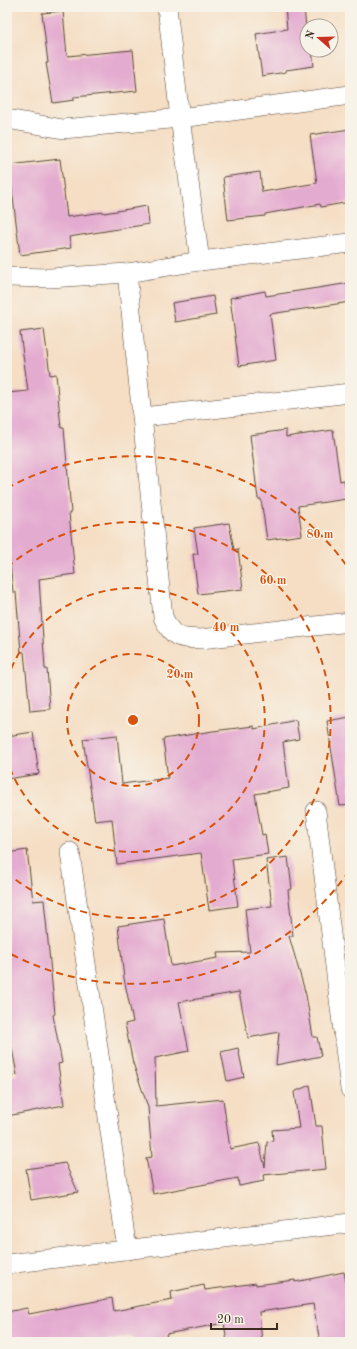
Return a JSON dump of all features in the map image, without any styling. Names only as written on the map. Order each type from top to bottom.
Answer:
[{"type":"street","points":[[167,7],[180,118],[200,261]]},
{"type":"street","points":[[7,119],[63,130],[180,118],[350,95]]},
{"type":"street","points":[[7,277],[50,278],[127,273],[200,261],[350,243]]},
{"type":"street","points":[[127,273],[163,617],[169,630],[182,638],[201,639],[350,622]]},
{"type":"street","points":[[143,417],[350,393]]},
{"type":"street","points":[[316,811],[350,1089]]},
{"type":"street","points":[[70,852],[127,1250]]},
{"type":"street","points":[[7,1264],[350,1223]]},
{"type":"building","points":[[285,7],[304,7],[305,18],[299,18],[299,58],[313,58],[314,66],[286,70],[286,72],[262,76],[256,34],[287,29]]},
{"type":"building","points":[[63,11],[67,56],[133,50],[137,91],[74,97],[74,100],[53,103],[46,63],[48,63],[42,13]]},
{"type":"building","points":[[350,129],[350,202],[321,207],[320,204],[265,214],[265,216],[228,220],[223,177],[260,172],[262,192],[317,183],[310,135]]},
{"type":"building","points":[[60,159],[67,217],[147,206],[149,224],[69,237],[71,248],[20,255],[9,165]]},
{"type":"building","points":[[350,283],[350,302],[270,314],[276,360],[239,366],[230,298],[265,291],[266,296]]},
{"type":"building","points":[[213,296],[216,315],[175,322],[172,303]]},
{"type":"building","points":[[44,329],[50,375],[56,374],[61,428],[64,428],[71,513],[69,513],[75,574],[39,579],[45,669],[47,669],[50,709],[30,711],[24,652],[21,652],[16,592],[13,592],[7,532],[7,393],[28,391],[20,332]]},
{"type":"building","points":[[286,430],[286,437],[333,430],[340,481],[344,480],[347,499],[298,506],[302,535],[267,540],[261,499],[258,499],[250,435]]},
{"type":"building","points":[[229,523],[234,550],[238,549],[243,589],[198,594],[193,554],[198,554],[194,528]]},
{"type":"building","points":[[350,717],[350,805],[340,806],[327,721]]},
{"type":"building","points":[[296,720],[299,739],[283,742],[289,788],[255,794],[262,835],[265,834],[268,854],[232,859],[238,906],[209,910],[201,853],[117,864],[112,819],[95,821],[83,739],[117,735],[122,784],[168,778],[163,739],[254,726],[254,729]]},
{"type":"building","points":[[33,732],[39,774],[7,779],[7,736]]},
{"type":"building","points":[[27,850],[33,901],[44,900],[55,1014],[53,1015],[62,1063],[58,1064],[64,1105],[7,1116],[7,1077],[17,1075],[7,1010],[7,853]]},
{"type":"building","points":[[288,857],[292,889],[288,890],[293,936],[289,936],[306,995],[313,1037],[317,1037],[321,1056],[276,1065],[279,1032],[248,1038],[239,992],[179,1002],[189,1051],[155,1058],[156,1106],[223,1099],[230,1149],[259,1143],[265,1167],[267,1142],[273,1141],[272,1130],[299,1128],[294,1092],[310,1085],[316,1126],[322,1126],[326,1169],[263,1175],[264,1181],[239,1186],[238,1178],[153,1194],[146,1158],[152,1157],[148,1107],[133,1063],[125,1024],[133,1022],[124,978],[118,926],[164,919],[171,966],[218,958],[217,953],[250,952],[245,909],[272,906],[266,860]]},
{"type":"building","points":[[238,1048],[244,1077],[227,1081],[221,1052]]},
{"type":"building","points":[[65,1163],[78,1192],[31,1200],[26,1169]]},
{"type":"building","points":[[344,1272],[350,1302],[350,1342],[320,1342],[313,1304],[259,1312],[262,1342],[227,1342],[224,1323],[166,1334],[168,1342],[133,1342],[132,1336],[101,1342],[7,1342],[7,1312],[27,1308],[29,1314],[112,1298],[114,1311],[172,1300],[171,1292],[204,1285],[205,1290],[256,1283],[256,1285],[295,1280],[295,1282]]}]
